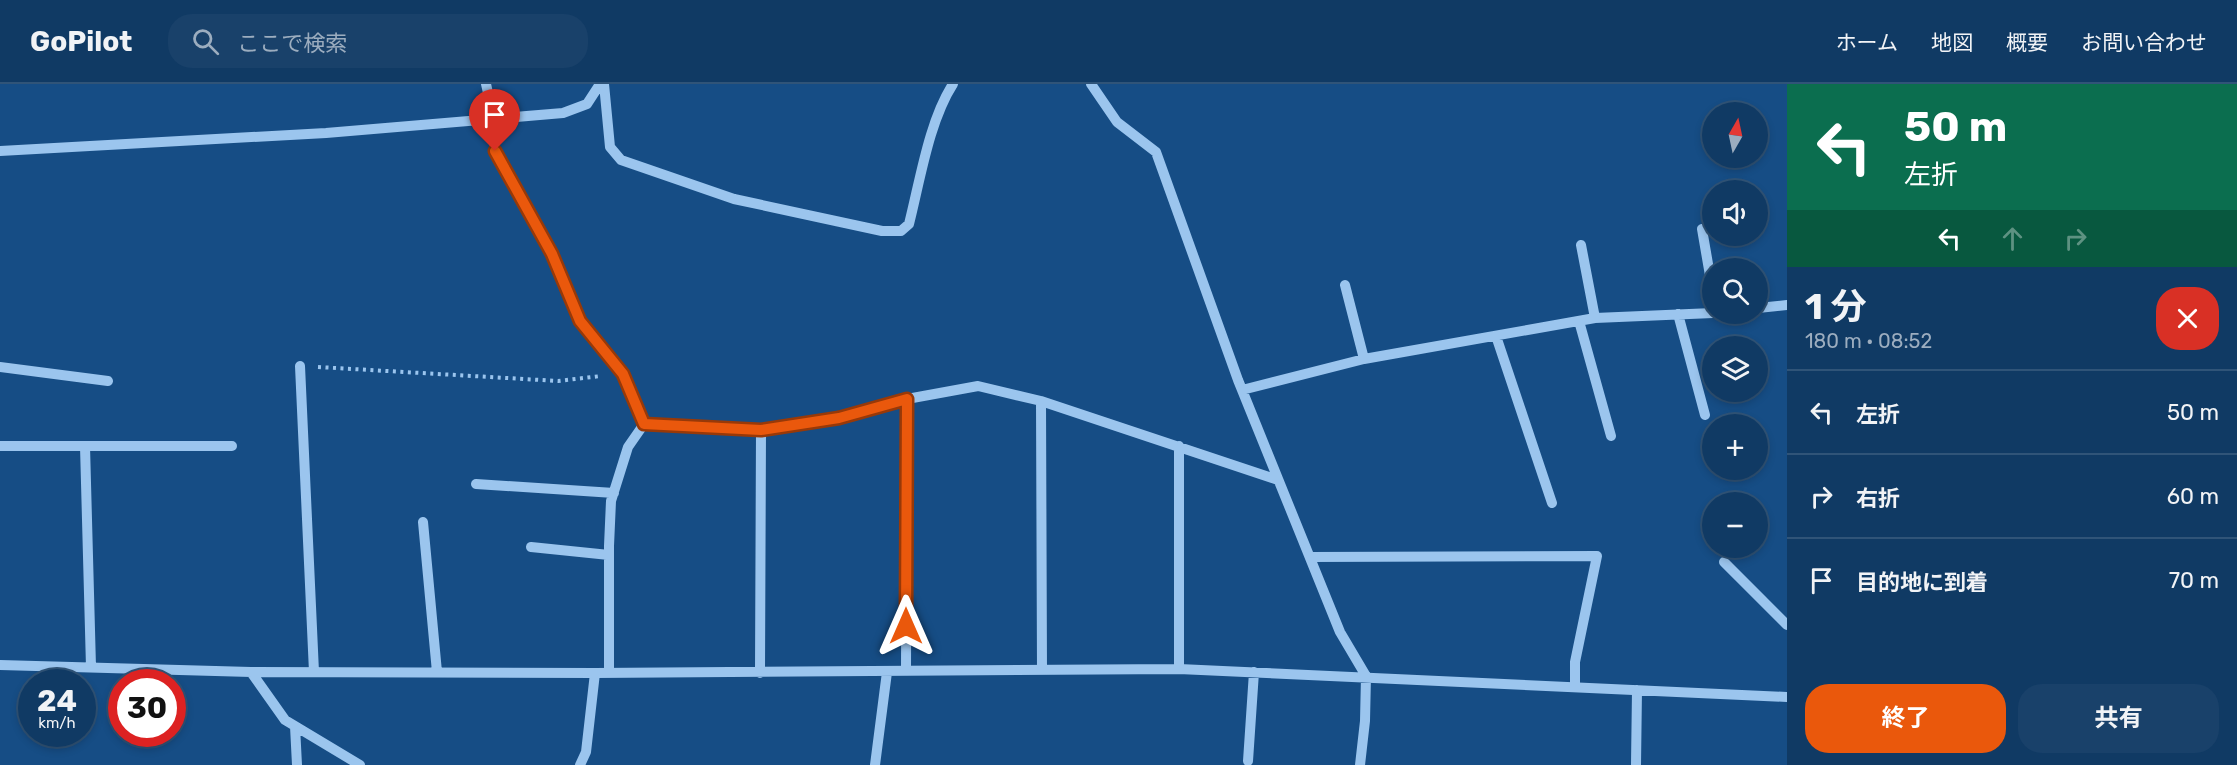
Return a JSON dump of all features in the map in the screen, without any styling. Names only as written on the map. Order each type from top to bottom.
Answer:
[{"type":"street","points":[[486,84],[494,120],[495,151],[552,254],[580,321],[623,374],[644,424]]},
{"type":"street","points":[[0,151],[315,134],[564,113],[587,104],[600,84]]},
{"type":"street","points":[[604,84],[610,147],[621,160],[734,199],[882,231],[901,231],[909,224],[934,128],[944,99],[953,84]]},
{"type":"street","points":[[1091,84],[1117,123],[1156,152],[1242,390],[1278,480],[1340,632],[1366,676],[1365,721],[1360,765]]},
{"type":"street","points":[[1581,245],[1595,318]]},
{"type":"street","points":[[1345,285],[1364,359]]},
{"type":"street","points":[[1768,307],[1787,305]]},
{"type":"street","points":[[1242,390],[1364,359],[1595,318],[1702,313]]},
{"type":"street","points":[[1678,314],[1705,414]]},
{"type":"street","points":[[1579,321],[1611,436]]},
{"type":"street","points":[[1496,336],[1552,503]]},
{"type":"street","points":[[300,366],[314,672]]},
{"type":"street","points":[[0,367],[108,381]]},
{"type":"street","points":[[644,424],[761,430],[839,418],[907,399],[978,386],[1041,401],[1278,480]]},
{"type":"street","points":[[906,671],[907,399]]},
{"type":"street","points":[[1041,401],[1042,670]]},
{"type":"street","points":[[609,672],[609,555],[614,493],[628,447],[644,424]]},
{"type":"street","points":[[760,673],[761,430]]},
{"type":"street","points":[[85,446],[91,667]]},
{"type":"street","points":[[0,447],[232,446]]},
{"type":"street","points":[[1179,446],[1179,669]]},
{"type":"street","points":[[476,484],[614,493]]},
{"type":"street","points":[[423,522],[437,672]]},
{"type":"street","points":[[531,547],[609,555]]},
{"type":"street","points":[[1310,557],[1597,556],[1575,662],[1575,687]]},
{"type":"street","points":[[1724,562],[1787,625]]},
{"type":"street","points":[[0,665],[252,672],[595,674],[609,672],[1179,669],[1787,697]]},
{"type":"street","points":[[252,672],[285,720],[360,765]]},
{"type":"street","points":[[875,765],[887,672]]},
{"type":"street","points":[[1248,761],[1254,672]]},
{"type":"street","points":[[580,765],[586,752],[595,674]]},
{"type":"street","points":[[1636,765],[1637,690]]},
{"type":"street","points":[[295,726],[297,765]]},
{"type":"path","points":[[300,366],[558,381],[623,374]]},
{"type":"route","points":[[495,151],[552,254],[580,321],[623,374],[644,424],[761,430],[839,418],[907,399],[906,626]]}]
